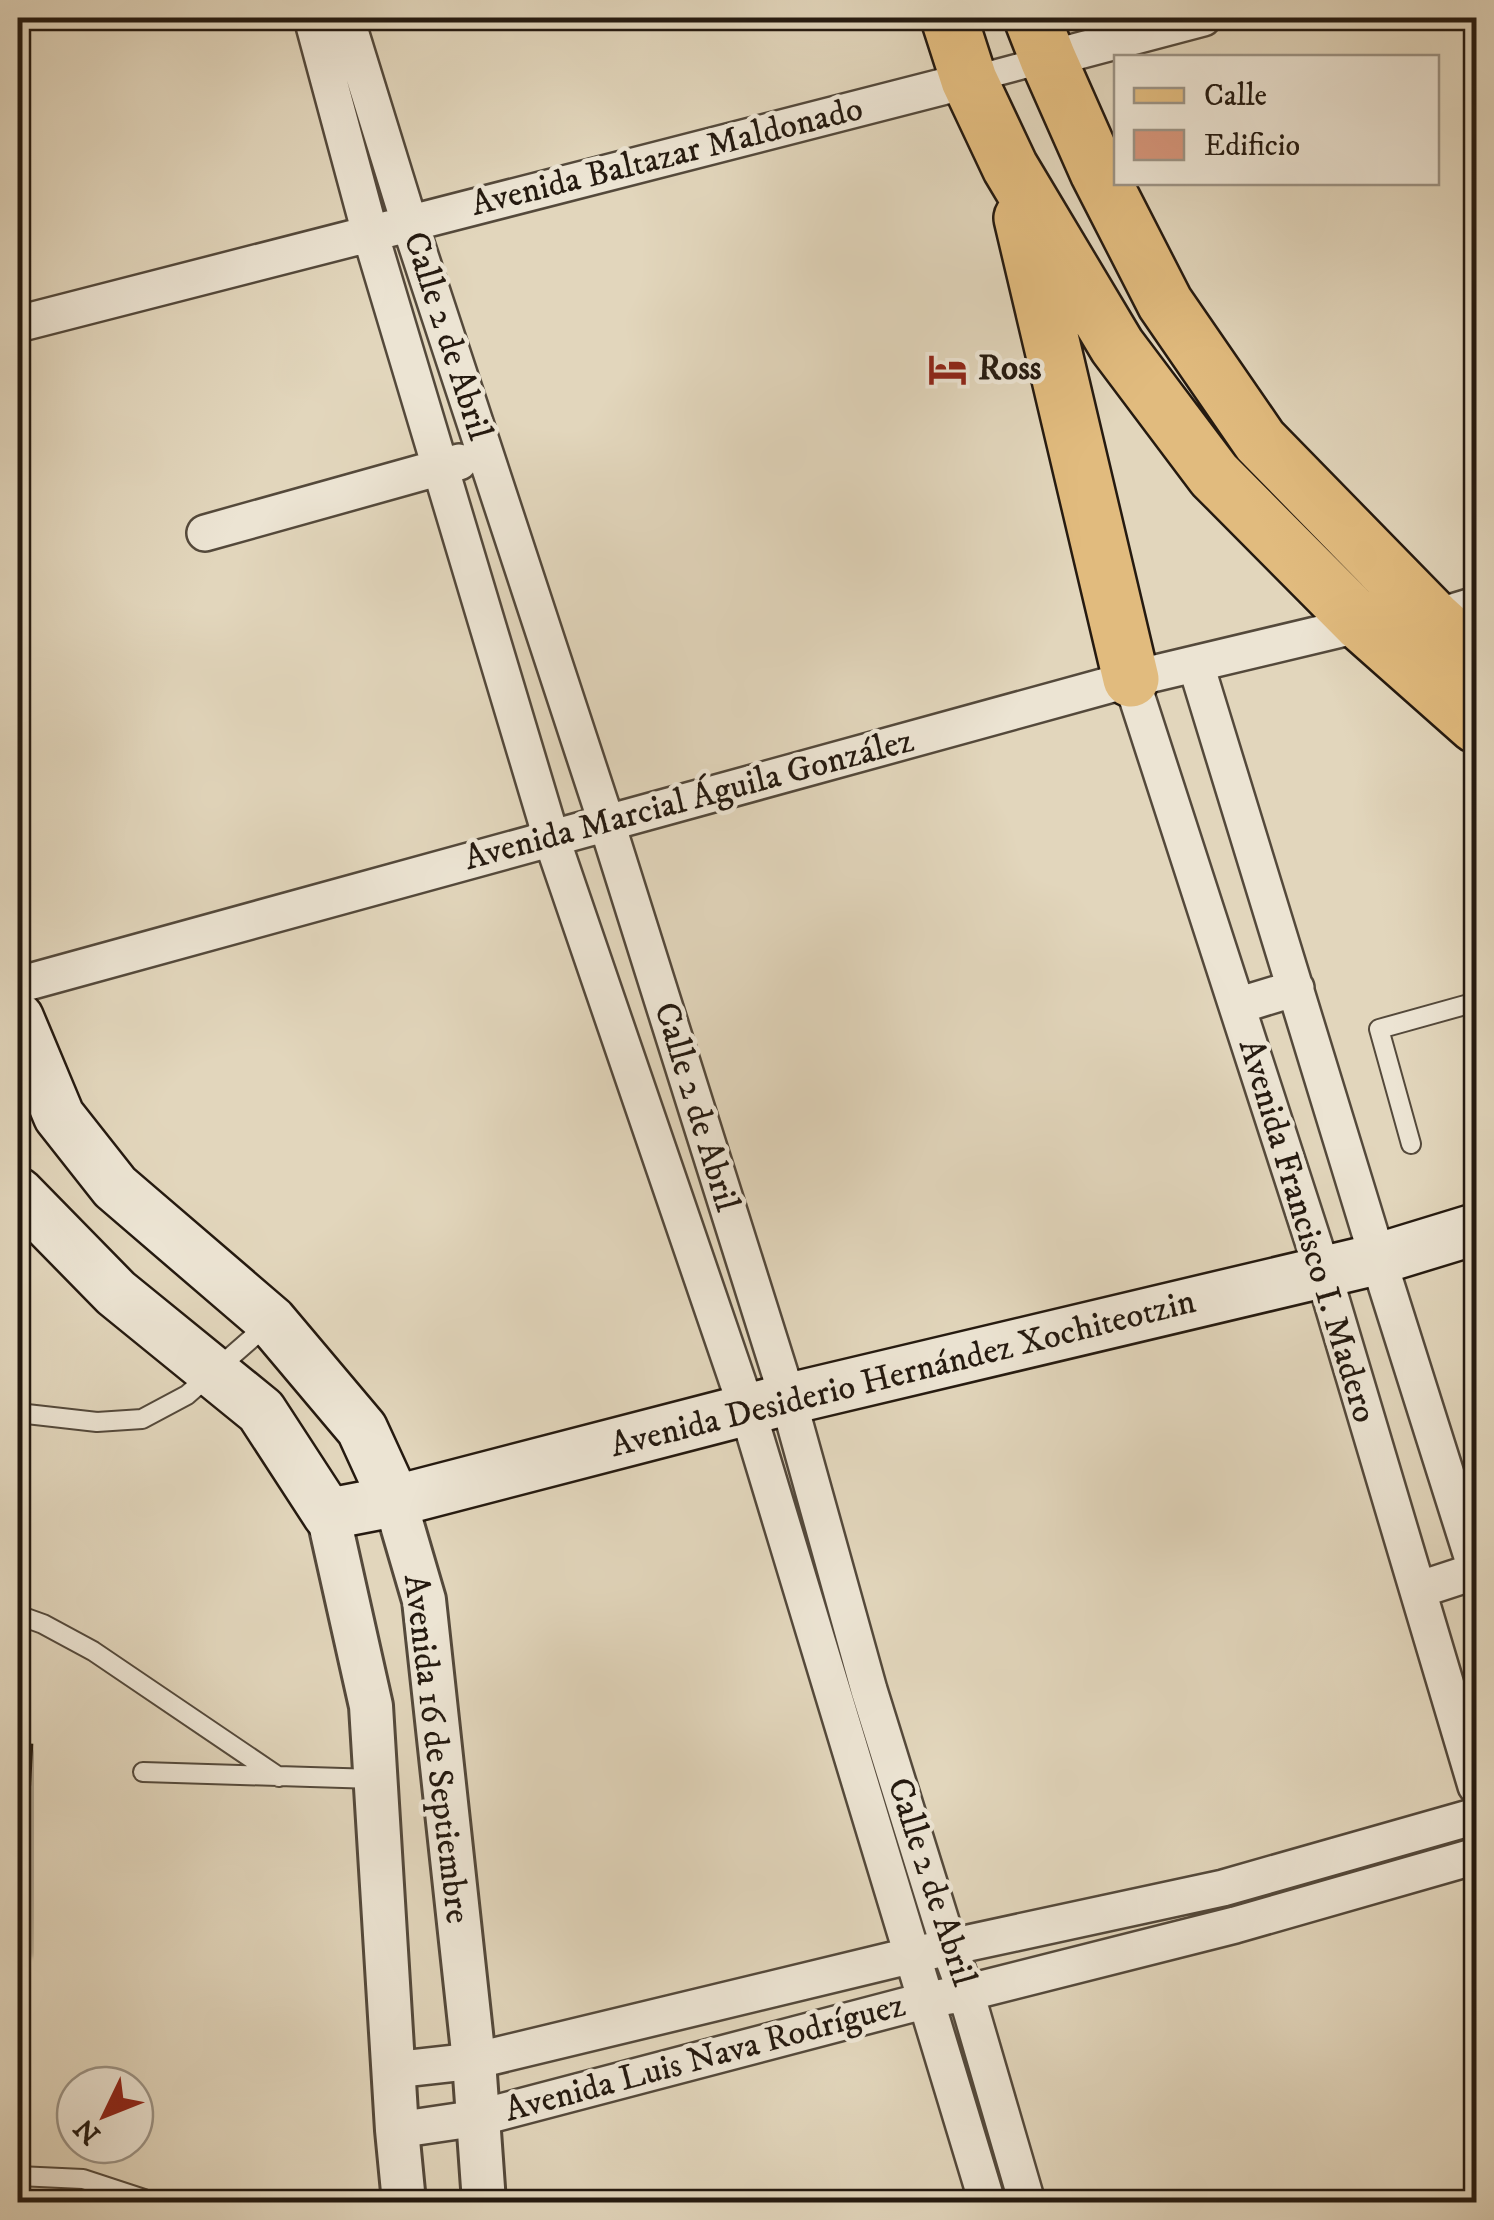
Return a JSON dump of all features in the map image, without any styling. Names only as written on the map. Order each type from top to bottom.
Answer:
[{"type":"main road","points":[[948,18],[968,80],[1010,167],[1117,346],[1214,475],[1362,624],[1476,725]]},
{"type":"main road","points":[[1040,38],[1098,172],[1164,303],[1260,440],[1455,612],[1476,658]]},
{"type":"main road","points":[[1010,167],[1131,679]]},
{"type":"main road","name":"Avenida 16 de Septiembre","points":[[18,1018],[58,1116],[116,1187],[270,1321],[362,1428],[396,1501]]},
{"type":"main road","name":"Avenida 16 de Septiembre","points":[[18,1193],[116,1293],[261,1411],[328,1514]]},
{"type":"main road","name":"Avenida Desiderio Hernández Xochiteotzin","points":[[328,1514],[396,1501],[768,1404],[1378,1259],[1476,1228]]},
{"type":"street","points":[[968,80],[1040,38],[1203,18]]},
{"type":"street","name":"Calle 2 de Abril","points":[[333,32],[409,222],[607,824],[694,1103],[768,1404],[852,1694],[877,1835],[984,2196]]},
{"type":"street","name":"Calle 2 de Abril","points":[[333,32],[370,233],[551,837],[648,1117],[768,1404]]},
{"type":"street","name":"Avenida Baltazar Maldonado","points":[[18,324],[968,80]]},
{"type":"street","points":[[205,534],[486,456]]},
{"type":"street","points":[[1362,624],[1455,612]]},
{"type":"street","name":"Avenida Marcial Águila González","points":[[18,985],[1131,679],[1362,624]]},
{"type":"street","name":"Avenida Francisco I. Madero","points":[[1196,665],[1476,1570]]},
{"type":"street","name":"Avenida Francisco I. Madero","points":[[1131,679],[1323,1272],[1476,1786]]},
{"type":"street","points":[[1236,1006],[1296,988]]},
{"type":"street","points":[[648,1117],[694,1103]]},
{"type":"street","name":"Avenida 16 de Septiembre","points":[[396,1501],[424,1600],[474,2061],[484,2202]]},
{"type":"street","name":"Avenida 16 de Septiembre","points":[[328,1514],[371,1706],[396,2130],[404,2202]]},
{"type":"street","points":[[1418,1590],[1476,1570]]},
{"type":"street","name":"Calle 2 de Abril","points":[[852,1694],[913,1825],[1023,2190]]},
{"type":"street","name":"Avenida Luis Nava Rodríguez","points":[[393,2070],[474,2061],[913,1955],[1224,1888],[1476,1816]]},
{"type":"street","points":[[877,1835],[913,1825]]},
{"type":"street","name":"Avenida Luis Nava Rodríguez","points":[[396,2130],[478,2118],[1235,1924],[1476,1856]]},
{"type":"street","points":[[1224,1888],[1235,1924]]},
{"type":"street","points":[[984,2196],[1023,2190]]},
{"type":"lane","points":[[1411,1144],[1380,1029],[1476,1002]]},
{"type":"lane","points":[[18,1413],[97,1422],[142,1419],[187,1395],[270,1321]]},
{"type":"lane","points":[[18,1615],[93,1651],[278,1777]]},
{"type":"lane","points":[[143,1772],[375,1780]]},
{"type":"lane","points":[[18,2176],[83,2179],[148,2202]]},
{"type":"building","points":[[18,1744],[32,1745],[21,1950],[18,1950]]},
{"type":"place","name":"Ross","points":[[948,369]]}]
